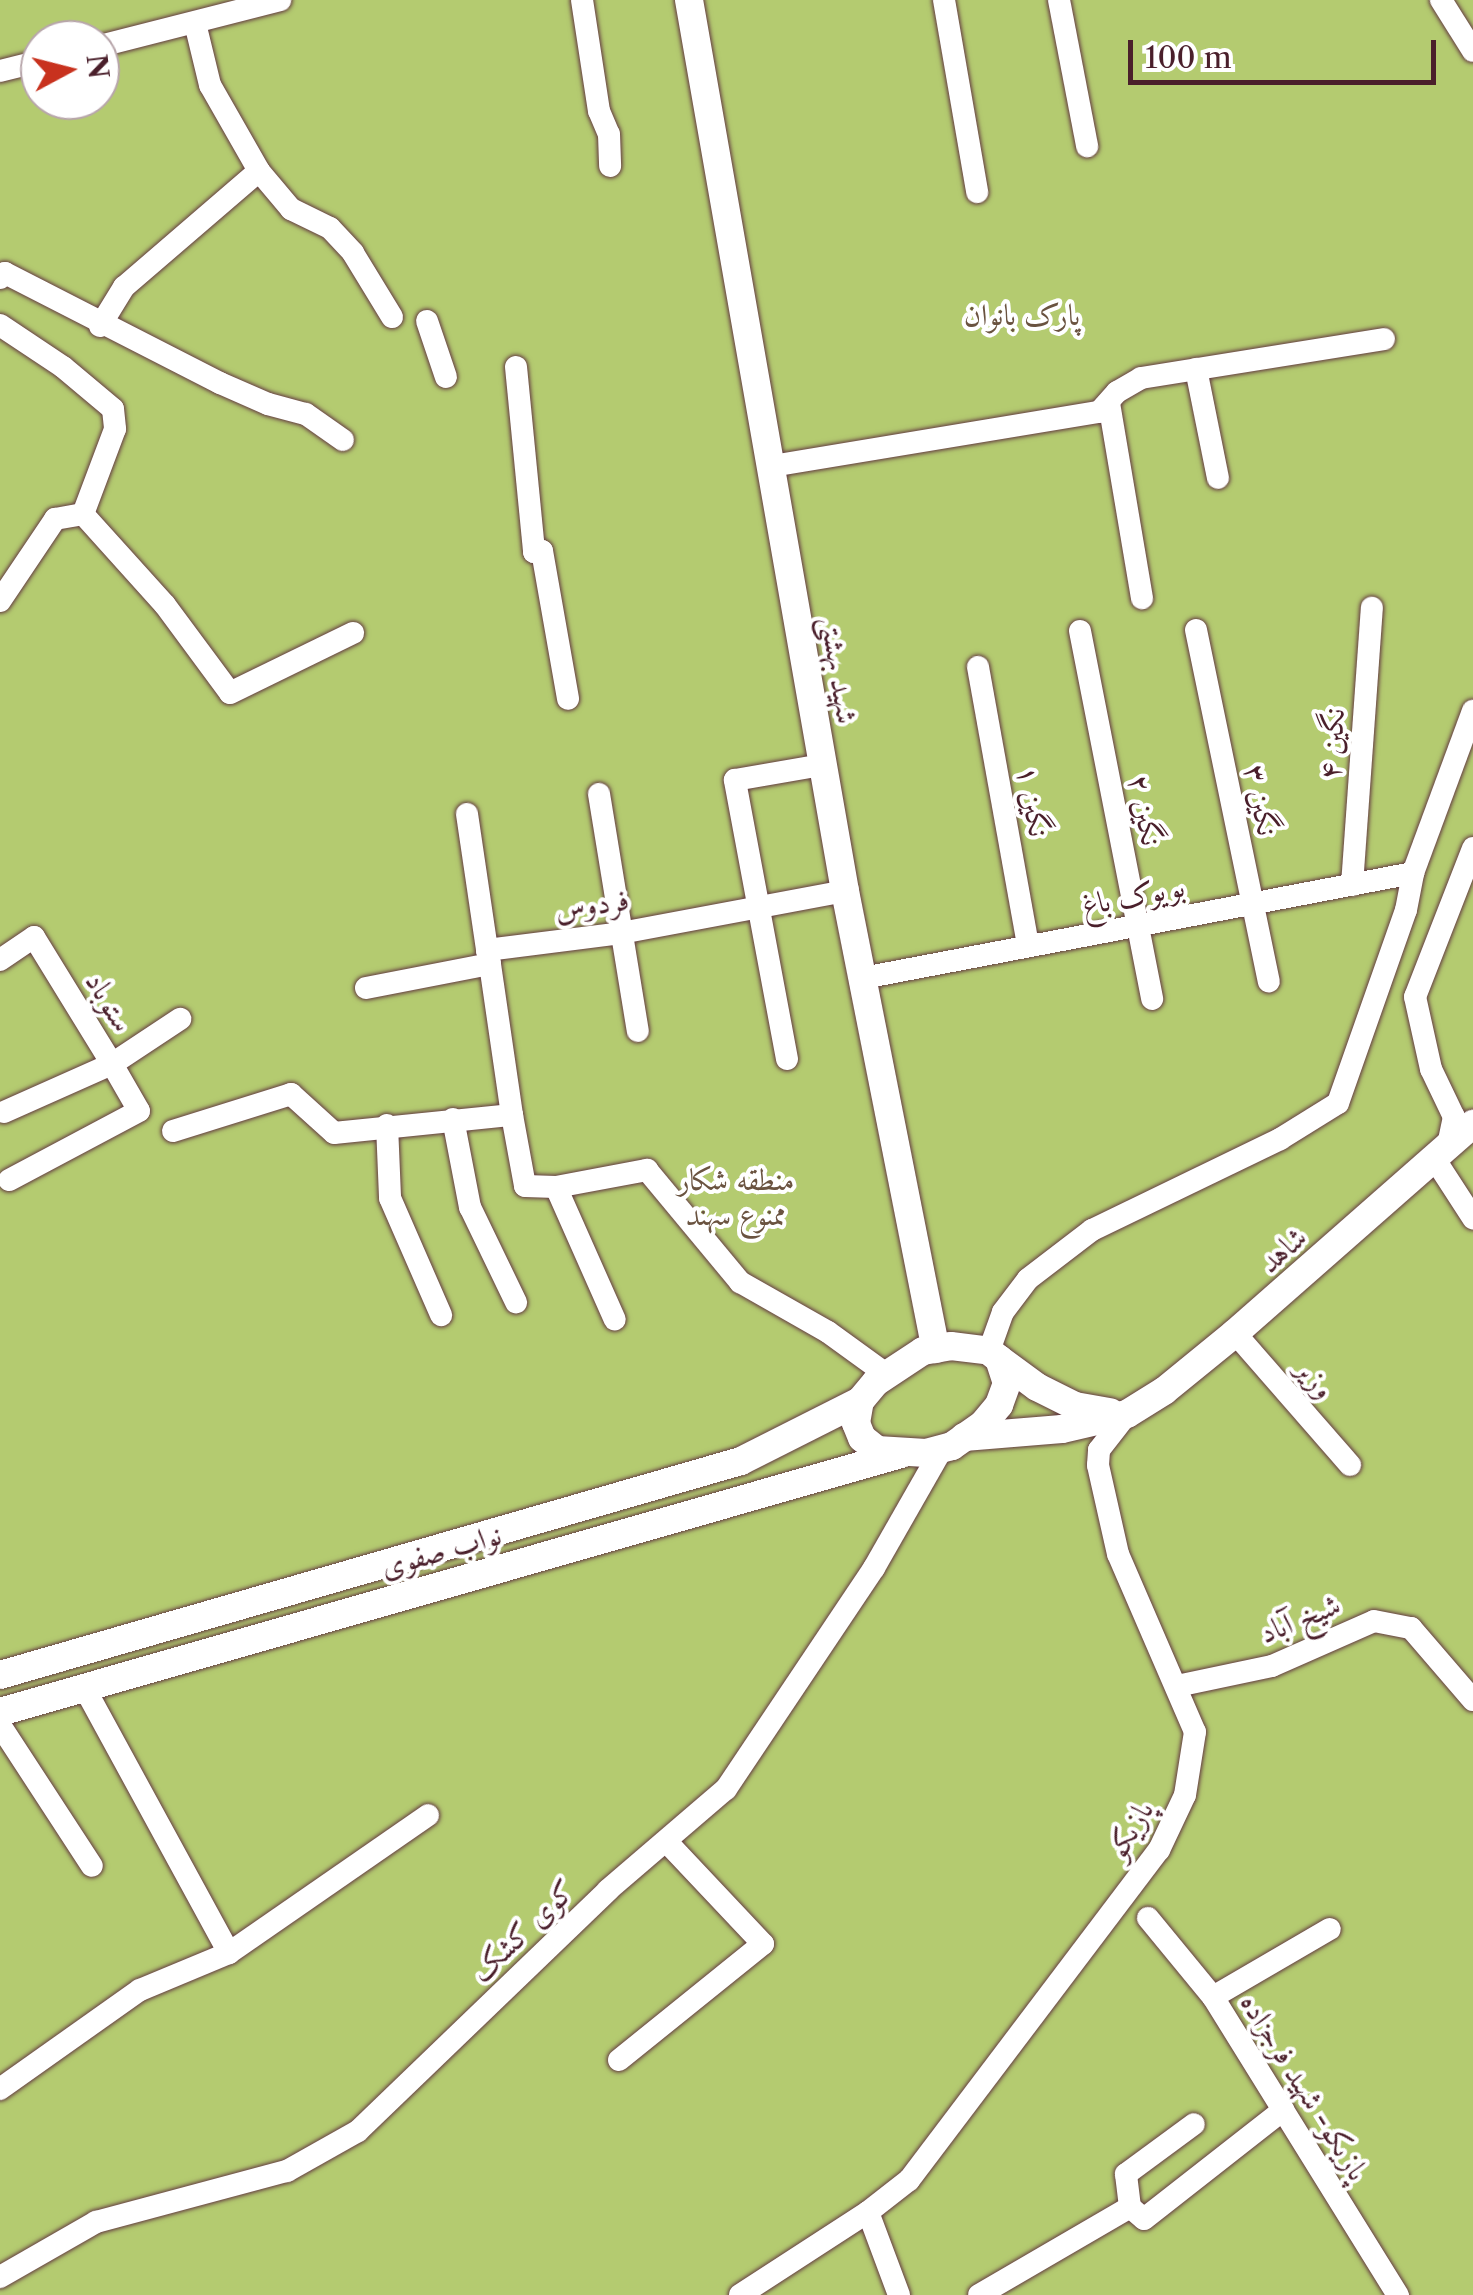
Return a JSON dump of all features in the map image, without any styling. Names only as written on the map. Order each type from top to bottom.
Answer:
[{"type":"street","points":[[120,41],[280,0]]},
{"type":"street","points":[[582,0],[598,111],[610,134],[610,166]]},
{"type":"street","name":"شهید بهشتی","points":[[689,0],[845,891],[936,1349]]},
{"type":"street","points":[[944,0],[977,192]]},
{"type":"street","points":[[1059,0],[1088,146]]},
{"type":"street","points":[[1440,0],[1473,51]]},
{"type":"street","points":[[195,23],[210,85],[260,171],[291,209],[330,228],[353,253],[392,317]]},
{"type":"street","points":[[100,326],[124,287],[260,171]]},
{"type":"street","points":[[0,278],[5,273],[100,326],[268,404],[306,414],[343,440]]},
{"type":"street","points":[[427,320],[446,377]]},
{"type":"street","points":[[0,326],[64,367],[112,409],[116,429],[83,514]]},
{"type":"street","points":[[772,466],[1099,412],[1117,392],[1140,378],[1384,340]]},
{"type":"street","points":[[516,367],[534,552],[542,550],[568,700]]},
{"type":"street","points":[[1196,369],[1218,478]]},
{"type":"street","points":[[1109,404],[1142,598]]},
{"type":"street","points":[[0,602],[55,519],[83,514]]},
{"type":"street","points":[[83,514],[165,605],[230,692],[353,633]]},
{"type":"street","name":"نگین ۴","points":[[1352,885],[1372,608]]},
{"type":"street","name":"نگین ۳","points":[[1196,630],[1269,981]]},
{"type":"street","name":"نگین ۲","points":[[1080,631],[1152,999]]},
{"type":"street","name":"نگین ۱","points":[[978,667],[1028,946]]},
{"type":"street","points":[[1126,1414],[1075,1406],[1037,1387],[994,1355],[936,1349],[900,1362],[886,1374],[860,1401],[856,1423],[862,1438],[877,1450],[901,1454],[953,1443],[999,1405],[1007,1383],[994,1355],[1003,1312],[1028,1279],[1092,1230],[1280,1139],[1338,1103],[1406,910],[1413,873],[1473,710]]},
{"type":"street","points":[[787,1059],[736,780],[822,764]]},
{"type":"street","points":[[599,794],[638,1031]]},
{"type":"street","points":[[467,814],[525,1186],[556,1187],[647,1170],[740,1282],[828,1332],[886,1374]]},
{"type":"street","points":[[1473,848],[1415,998],[1430,1069],[1454,1117],[1441,1151],[1473,1218]]},
{"type":"street","name":"بویوک باغ","points":[[864,978],[1413,873]]},
{"type":"street","name":"فردوس","points":[[366,988],[488,957],[845,891]]},
{"type":"street","points":[[1406,910],[1440,928]]},
{"type":"street","name":"ستوباد","points":[[0,960],[34,937],[112,1064],[180,1020]]},
{"type":"street","points":[[4,1112],[112,1064],[139,1111],[9,1180]]},
{"type":"street","points":[[174,1131],[291,1094],[334,1134],[387,1125],[512,1115]]},
{"type":"street","points":[[453,1119],[470,1207],[516,1302]]},
{"type":"street","name":"شاهد","points":[[953,1443],[1062,1429],[1126,1414],[1164,1391],[1473,1124]]},
{"type":"street","points":[[387,1125],[390,1198],[441,1315]]},
{"type":"street","points":[[556,1187],[615,1320]]},
{"type":"street","name":"وزیر","points":[[1235,1333],[1350,1465]]},
{"type":"street","name":"نواب صفوی","points":[[0,1676],[741,1461],[860,1401]]},
{"type":"street","name":"پازیکو","points":[[740,2295],[868,2212],[909,2180],[1160,1850],[1185,1796],[1195,1732],[1118,1554],[1098,1465],[1099,1450],[1126,1414]]},
{"type":"street","name":"کوی کشک","points":[[0,2277],[96,2222],[286,2171],[358,2130],[666,1840],[726,1789],[953,1443]]},
{"type":"street","name":"نواب صفوی","points":[[0,1712],[901,1454]]},
{"type":"street","name":"شیخ آباد","points":[[1178,1686],[1272,1666],[1374,1621],[1411,1628],[1473,1700]]},
{"type":"street","points":[[84,1687],[229,1953]]},
{"type":"street","points":[[0,1725],[92,1866]]},
{"type":"street","points":[[0,2089],[140,1990],[229,1953],[428,1815]]},
{"type":"street","points":[[619,2060],[764,1944],[666,1840]]},
{"type":"street","name":"پازیکو- شهید فرجزاده","points":[[1148,1918],[1213,1998],[1398,2295]]},
{"type":"street","points":[[1213,1998],[1330,1930]]},
{"type":"street","points":[[1194,2124],[1126,2174],[1130,2207],[1144,2219],[1284,2110]]},
{"type":"street","points":[[979,2295],[1130,2207]]},
{"type":"street","points":[[868,2212],[899,2295]]},
{"type":"green space","name":"منطقه شکار ممنوع سهند","points":[[0,0],[1473,0],[1473,2295],[0,2295]]},
{"type":"park label","name":"پارک بانوان","points":[[1022,315]]}]
